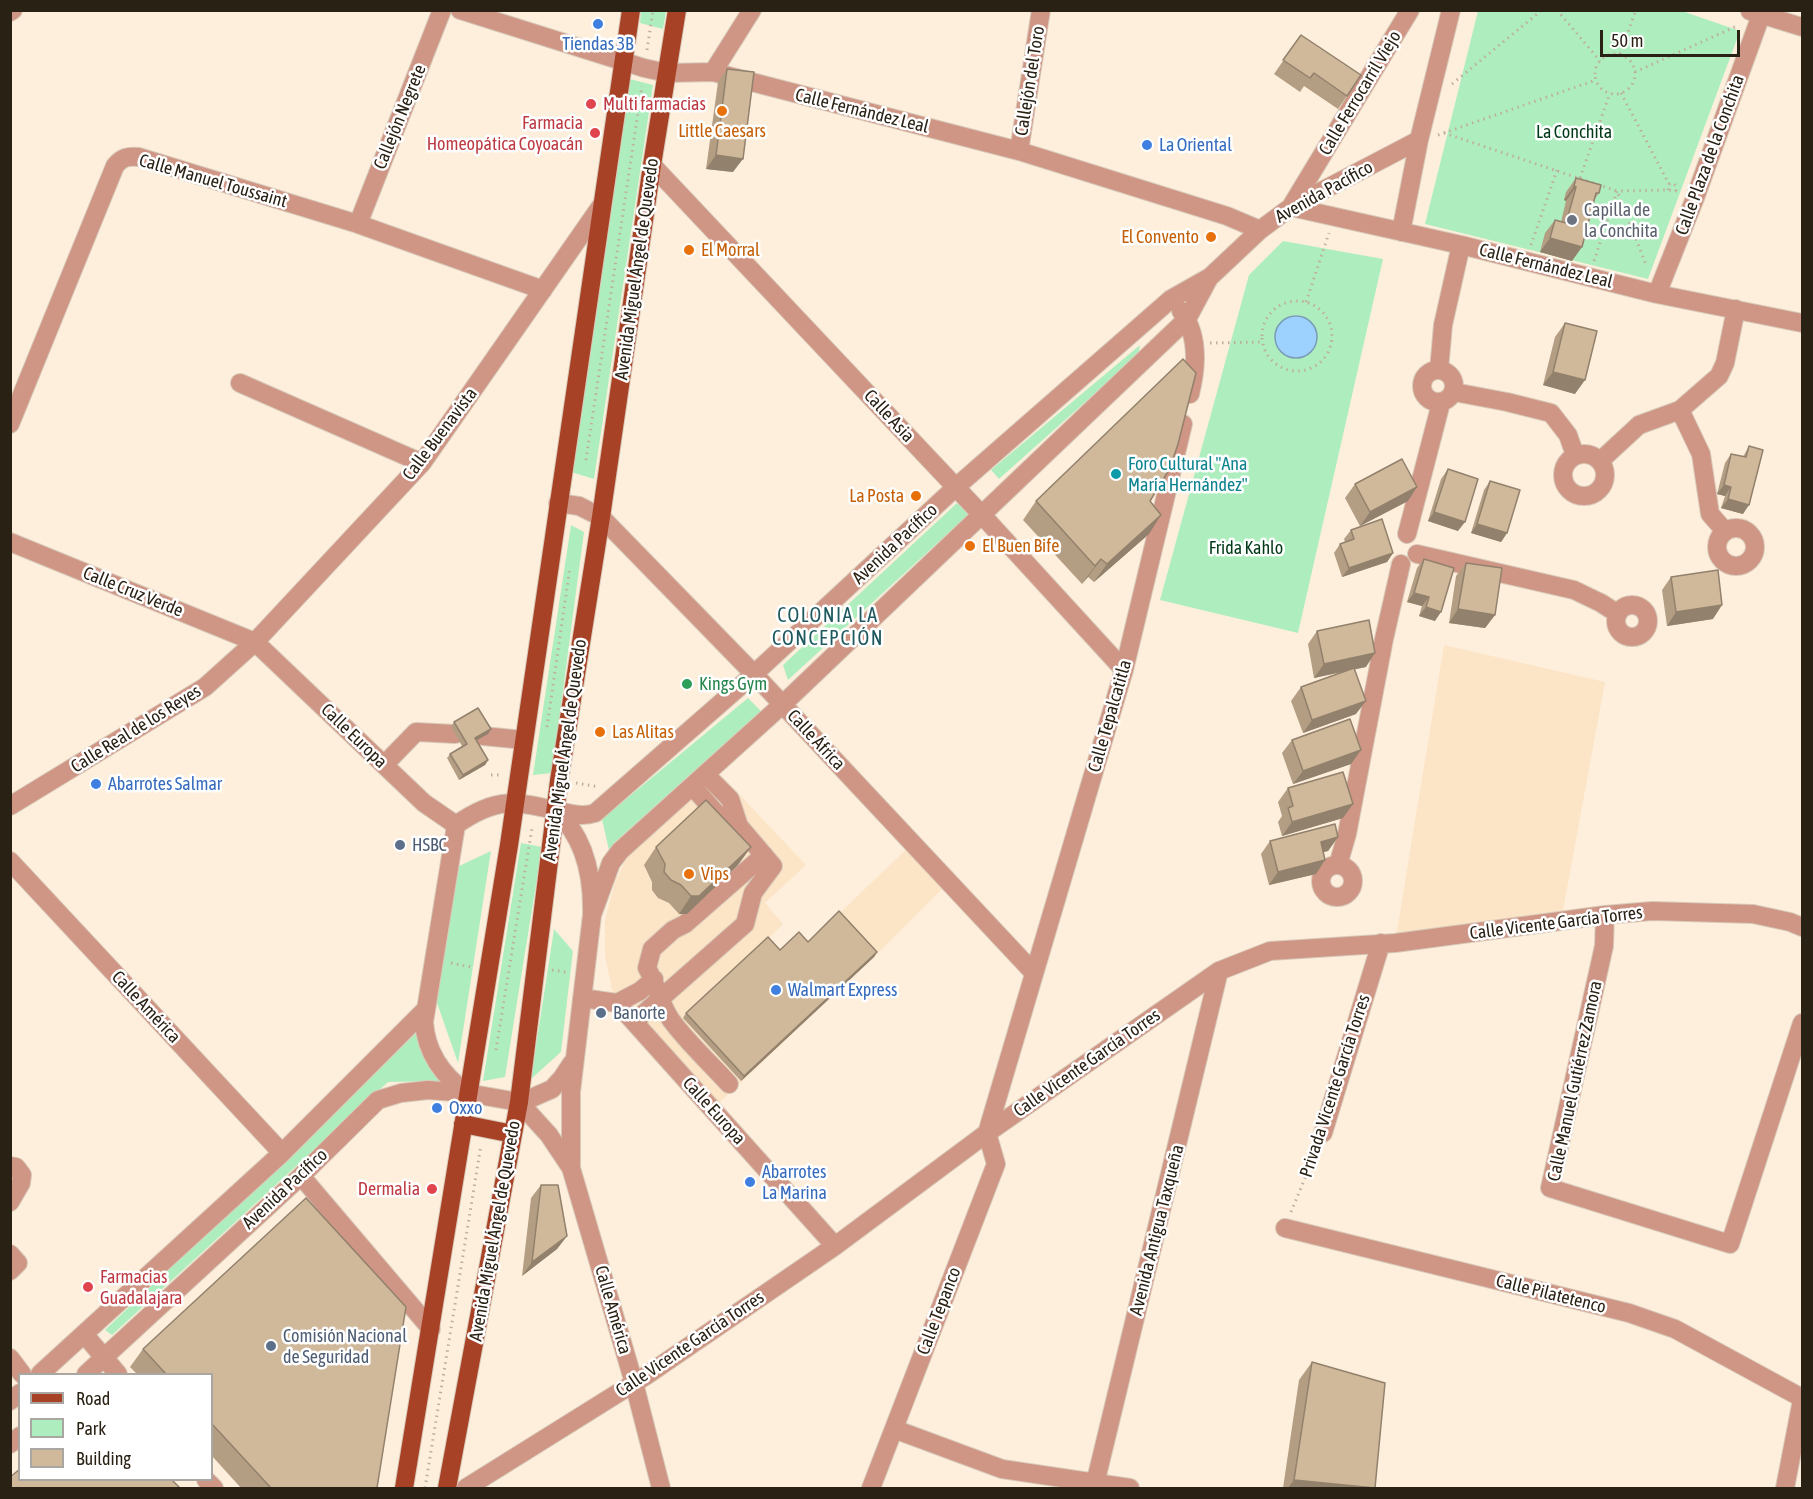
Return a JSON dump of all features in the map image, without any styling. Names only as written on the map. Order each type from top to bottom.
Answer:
[{"type":"main road","points":[[404,1488],[515,802],[631,10]]},
{"type":"main road","name":"Avenida Miguel Ángel de Quevedo","points":[[447,1488],[519,1102],[559,781],[677,10]]},
{"type":"main road","points":[[463,1124],[513,1134]]},
{"type":"street","name":"Callejón Negrete","points":[[358,224],[442,10]]},
{"type":"street","name":"Calle Fernández Leal","points":[[460,10],[624,63],[667,73],[713,72],[1019,151],[1227,216],[1260,230]]},
{"type":"street","points":[[713,72],[752,10]]},
{"type":"street","name":"Callejón del Toro","points":[[1019,151],[1041,10]]},
{"type":"street","name":"Calle Ferrocarril Viejo","points":[[1291,207],[1410,10]]},
{"type":"street","points":[[1401,232],[1419,140],[1451,10]]},
{"type":"street","points":[[1755,13],[1803,27]]},
{"type":"street","name":"Calle Plaza de la Conchita","points":[[1657,294],[1695,198],[1755,13]]},
{"type":"street","name":"Avenida Pacífico","points":[[515,802],[588,816],[595,813],[754,674],[956,488],[1171,299],[1210,277],[1260,230],[1291,207],[1419,140]]},
{"type":"street","name":"Calle Manuel Toussaint","points":[[10,424],[111,176],[120,160],[129,156],[139,157],[358,224],[543,290]]},
{"type":"street","name":"Calle Asia","points":[[652,165],[982,515],[1124,670]]},
{"type":"street","name":"Calle Buenavista","points":[[255,642],[422,463],[601,206]]},
{"type":"street","name":"Calle Fernández Leal","points":[[1291,207],[1461,245],[1657,294],[1803,323]]},
{"type":"street","points":[[1439,370],[1443,325],[1461,245]]},
{"type":"street","name":"Avenida Pacífico","points":[[591,915],[611,862],[620,850],[783,704],[1187,319],[1210,277]]},
{"type":"street","name":"Calle Tepalcatitla","points":[[987,1133],[1124,670],[1195,375],[1195,343],[1187,319],[1171,299]]},
{"type":"street","points":[[1600,461],[1639,424],[1680,410],[1719,376],[1725,363],[1736,309]]},
{"type":"street","points":[[1407,534],[1447,397],[1455,387],[1449,374],[1434,370],[1425,376],[1422,387],[1426,397],[1435,402],[1447,397],[1507,402],[1551,413],[1568,435],[1575,455]]},
{"type":"street","points":[[240,383],[422,463]]},
{"type":"street","points":[[1680,410],[1701,454],[1710,514],[1725,531]]},
{"type":"street","points":[[1588,454],[1600,461],[1605,474],[1604,481],[1596,492],[1582,496],[1569,490],[1563,478],[1565,465],[1575,455],[1588,454]]},
{"type":"street","name":"Calle África","points":[[558,503],[579,506],[601,517],[783,704],[1035,973]]},
{"type":"street","points":[[1407,534],[1415,539],[1419,549],[1418,554],[1412,562],[1401,564],[1393,560],[1389,547],[1397,535],[1407,534]]},
{"type":"street","name":"Calle Cruz Verde","points":[[10,542],[255,642]]},
{"type":"street","points":[[1418,554],[1574,591],[1601,603],[1618,614]]},
{"type":"street","points":[[1338,865],[1347,834],[1384,639],[1401,564]]},
{"type":"street","name":"Calle Europa","points":[[255,642],[424,803],[456,825]]},
{"type":"street","name":"Calle Real de los Reyes","points":[[10,806],[205,687],[255,642]]},
{"type":"street","points":[[384,765],[416,732],[455,734]]},
{"type":"street","points":[[483,736],[524,740]]},
{"type":"street","points":[[705,774],[730,799],[739,826]]},
{"type":"street","points":[[634,1022],[745,924],[753,893],[773,866],[739,826],[717,814],[692,786]]},
{"type":"street","points":[[467,1092],[454,1082],[433,1055],[425,1031],[425,1010],[433,959],[456,825],[472,814],[487,808],[501,803],[515,802]]},
{"type":"street","name":"Calle América","points":[[555,810],[567,821],[583,852],[592,884],[585,975],[571,1092],[571,1168],[634,1383],[661,1488]]},
{"type":"street","points":[[729,1084],[671,1019],[647,968],[652,949],[673,930],[686,924],[764,855]]},
{"type":"street","name":"Calle América","points":[[10,861],[282,1153]]},
{"type":"street","name":"Calle Vicente García Torres","points":[[466,1488],[634,1383],[835,1246],[987,1133],[1219,971],[1270,951],[1381,944],[1605,915],[1653,911],[1753,914],[1803,927]]},
{"type":"street","name":"Calle Manuel Gutiérrez Zamora","points":[[1605,915],[1604,946],[1550,1188],[1730,1244],[1803,1023]]},
{"type":"street","name":"Privada Vicente García Torres","points":[[1323,1133],[1381,944]]},
{"type":"street","name":"Avenida Antigua Taxqueña","points":[[1095,1486],[1219,971]]},
{"type":"street","points":[[582,998],[617,1003],[640,991],[654,979]]},
{"type":"street","name":"Calle Europa","points":[[617,1003],[835,1246]]},
{"type":"street","name":"Avenida Pacífico","points":[[41,1373],[282,1153],[425,1010]]},
{"type":"street","name":"Calle América","points":[[571,1168],[549,1135],[519,1102],[552,1089],[566,1073],[574,1058]]},
{"type":"street","name":"Avenida Pacífico","points":[[87,1373],[301,1176],[378,1100],[400,1093],[428,1090],[467,1092],[519,1102]]},
{"type":"street","name":"Calle Tepanco","points":[[871,1488],[996,1164],[987,1133]]},
{"type":"street","points":[[10,1166],[16,1167],[22,1175],[21,1184],[10,1202]]},
{"type":"street","points":[[301,1176],[431,1329]]},
{"type":"street","name":"Calle Pilatetenco","points":[[1285,1228],[1629,1314],[1675,1329],[1803,1399]]},
{"type":"street","points":[[10,1254],[18,1263],[10,1271]]},
{"type":"street","points":[[84,1334],[117,1373]]},
{"type":"street","points":[[10,1358],[21,1373]]},
{"type":"street","points":[[1785,1488],[1803,1399]]},
{"type":"street","points":[[894,1430],[1002,1469],[1095,1486],[1130,1488]]},
{"type":"path","points":[[584,471],[653,10]]},
{"type":"path","points":[[1429,102],[1542,10]]},
{"type":"path","points":[[1557,10],[1600,61]]},
{"type":"path","points":[[1620,54],[1636,10]]},
{"type":"path","points":[[1635,72],[1755,13]]},
{"type":"path","points":[[1620,54],[1630,61],[1635,72],[1632,85],[1622,93],[1610,93],[1599,86],[1596,80],[1596,67],[1609,55],[1620,54]]},
{"type":"path","points":[[1419,140],[1596,80]]},
{"type":"path","points":[[1580,178],[1610,93]]},
{"type":"path","points":[[1622,93],[1669,184],[1668,190]]},
{"type":"path","points":[[1444,133],[1617,191],[1668,190],[1695,198]]},
{"type":"path","points":[[1526,261],[1557,170]]},
{"type":"path","points":[[1669,184],[1673,183],[1676,186],[1676,191]]},
{"type":"path","points":[[1588,277],[1617,191]]},
{"type":"path","points":[[1617,191],[1657,294]]},
{"type":"path","points":[[1306,302],[1334,217]]},
{"type":"path","points":[[1306,302],[1323,313],[1328,321],[1332,340],[1324,359],[1307,370],[1288,370],[1271,360],[1263,342],[1265,322],[1277,307],[1286,303],[1306,302]]},
{"type":"path","points":[[1195,343],[1263,342]]},
{"type":"path","points":[[559,781],[622,790]]},
{"type":"path","points":[[433,959],[488,970]]},
{"type":"path","points":[[535,968],[585,975]]},
{"type":"path","name":"Privada Vicente García Torres","points":[[1285,1228],[1323,1133]]},
{"type":"shaded area","points":[[1444,645],[1605,682],[1561,921],[1395,943]]},
{"type":"shaded area","points":[[721,775],[806,865],[765,903],[783,924],[765,942],[776,954],[805,946],[910,846],[946,885],[874,957],[719,1103],[613,993],[605,956],[605,920],[615,882],[628,855]]},
{"type":"green space","points":[[641,11],[666,11],[663,29],[640,23]]},
{"type":"green space","name":"La Conchita","points":[[1478,11],[1682,11],[1740,31],[1648,279],[1425,224]]},
{"type":"green space","points":[[630,79],[653,85],[594,479],[571,472]]},
{"type":"green space","name":"Frida Kahlo","points":[[1283,241],[1383,259],[1298,633],[1160,600],[1249,275]]},
{"type":"green space","points":[[1140,345],[1138,355],[999,479],[991,470]]},
{"type":"green space","points":[[957,503],[969,514],[788,680],[783,665]]},
{"type":"green space","points":[[571,525],[584,532],[552,773],[533,775]]},
{"type":"green space","points":[[748,698],[761,711],[615,842],[610,855],[602,819]]},
{"type":"green space","points":[[521,843],[542,847],[505,1077],[483,1081]]},
{"type":"green space","points":[[491,851],[458,1063],[436,1000],[457,867]]},
{"type":"green space","points":[[554,929],[573,951],[561,1052],[531,1079]]},
{"type":"green space","points":[[417,1032],[439,1081],[388,1082],[112,1335],[105,1330]]},
{"type":"water","points":[[1296,316],[1304,317],[1311,322],[1316,329],[1316,345],[1311,352],[1304,357],[1296,358],[1288,357],[1281,352],[1276,345],[1275,337],[1276,329],[1281,322],[1288,317]]},
{"type":"building","points":[[1301,35],[1361,75],[1347,96],[1314,73],[1310,78],[1283,60]]},
{"type":"building","points":[[727,69],[754,72],[743,159],[716,155]]},
{"type":"building","points":[[1576,178],[1601,185],[1599,193],[1596,193],[1582,247],[1550,238],[1555,220],[1566,223],[1576,187],[1574,186]]},
{"type":"building","points":[[1565,323],[1597,331],[1585,380],[1553,372]]},
{"type":"building","name":"Foro Cultural \"Ana María Hernández\"","points":[[1183,359],[1196,373],[1170,468],[1150,501],[1161,515],[1107,564],[1101,559],[1095,566],[1036,501]]},
{"type":"building","points":[[1749,446],[1763,450],[1749,505],[1728,499],[1731,487],[1724,485],[1731,454],[1746,457]]},
{"type":"building","points":[[1402,459],[1417,487],[1370,512],[1355,484]]},
{"type":"building","points":[[1448,469],[1478,479],[1465,522],[1434,512]]},
{"type":"building","points":[[1490,481],[1520,490],[1507,533],[1477,524]]},
{"type":"building","points":[[1382,519],[1393,553],[1349,568],[1340,544],[1354,539],[1351,530]]},
{"type":"building","points":[[1424,559],[1454,568],[1441,612],[1426,607],[1429,597],[1414,593]]},
{"type":"building","points":[[1466,563],[1502,568],[1495,615],[1458,609]]},
{"type":"building","points":[[1718,570],[1722,605],[1676,612],[1671,577]]},
{"type":"building","points":[[1369,620],[1375,653],[1324,664],[1317,631]]},
{"type":"building","points":[[1354,668],[1366,701],[1312,720],[1301,687]]},
{"type":"building","points":[[478,708],[491,729],[475,738],[488,760],[463,775],[450,754],[467,744],[454,722]]},
{"type":"building","points":[[1350,719],[1361,750],[1303,771],[1292,740]]},
{"type":"building","points":[[1343,772],[1353,804],[1292,822],[1288,808],[1293,806],[1288,788]]},
{"type":"building","name":"Vips","points":[[706,800],[751,847],[699,896],[691,896],[664,872],[665,864],[656,847]]},
{"type":"building","points":[[1335,824],[1338,837],[1321,842],[1325,860],[1278,872],[1270,841]]},
{"type":"building","name":"Walmart Express","points":[[839,911],[877,952],[744,1076],[686,1013],[768,937],[780,950],[799,932],[808,942]]},
{"type":"building","points":[[541,1185],[558,1185],[567,1236],[532,1262]]},
{"type":"building","name":"Comisión Nacional de Seguridad","points":[[306,1198],[406,1307],[377,1488],[271,1488],[213,1425],[213,1373],[165,1373],[143,1349]]},
{"type":"building","points":[[1312,1362],[1385,1383],[1375,1488],[1294,1480]]},
{"type":"building","points":[[18,1471],[18,1481],[173,1481],[180,1488],[10,1488],[10,1477]]},
{"type":"place","name":"Tiendas 3B","points":[[598,24]]},
{"type":"place","name":"Multi farmacias","points":[[591,104]]},
{"type":"place","name":"Little Caesars","points":[[722,111]]},
{"type":"place","name":"Farmacia Homeopática Coyoacán","points":[[595,133]]},
{"type":"place","name":"La Oriental","points":[[1147,145]]},
{"type":"place","name":"Capilla de la Conchita","points":[[1572,220]]},
{"type":"place","name":"El Convento","points":[[1211,237]]},
{"type":"place","name":"El Morral","points":[[689,250]]},
{"type":"place","name":"Foro Cultural \"Ana María Hernández\"","points":[[1116,474]]},
{"type":"place","name":"La Posta","points":[[916,496]]},
{"type":"place","name":"El Buen Bife","points":[[970,546]]},
{"type":"place","name":"Kings Gym","points":[[687,684]]},
{"type":"place","name":"Las Alitas","points":[[600,732]]},
{"type":"place","name":"Abarrotes Salmar","points":[[96,784]]},
{"type":"place","name":"HSBC","points":[[400,845]]},
{"type":"place","name":"Vips","points":[[689,874]]},
{"type":"place","name":"Walmart Express","points":[[776,990]]},
{"type":"place","name":"Banorte","points":[[601,1013]]},
{"type":"place","name":"Oxxo","points":[[437,1108]]},
{"type":"place","name":"Abarrotes La Marina","points":[[750,1182]]},
{"type":"place","name":"Dermalia","points":[[432,1189]]},
{"type":"place","name":"Farmacias Guadalajara","points":[[88,1287]]},
{"type":"place","name":"Comisión Nacional de Seguridad","points":[[271,1346]]},
{"type":"district","name":"COLONIA LA CONCEPCIÓN","points":[[828,628]]}]
